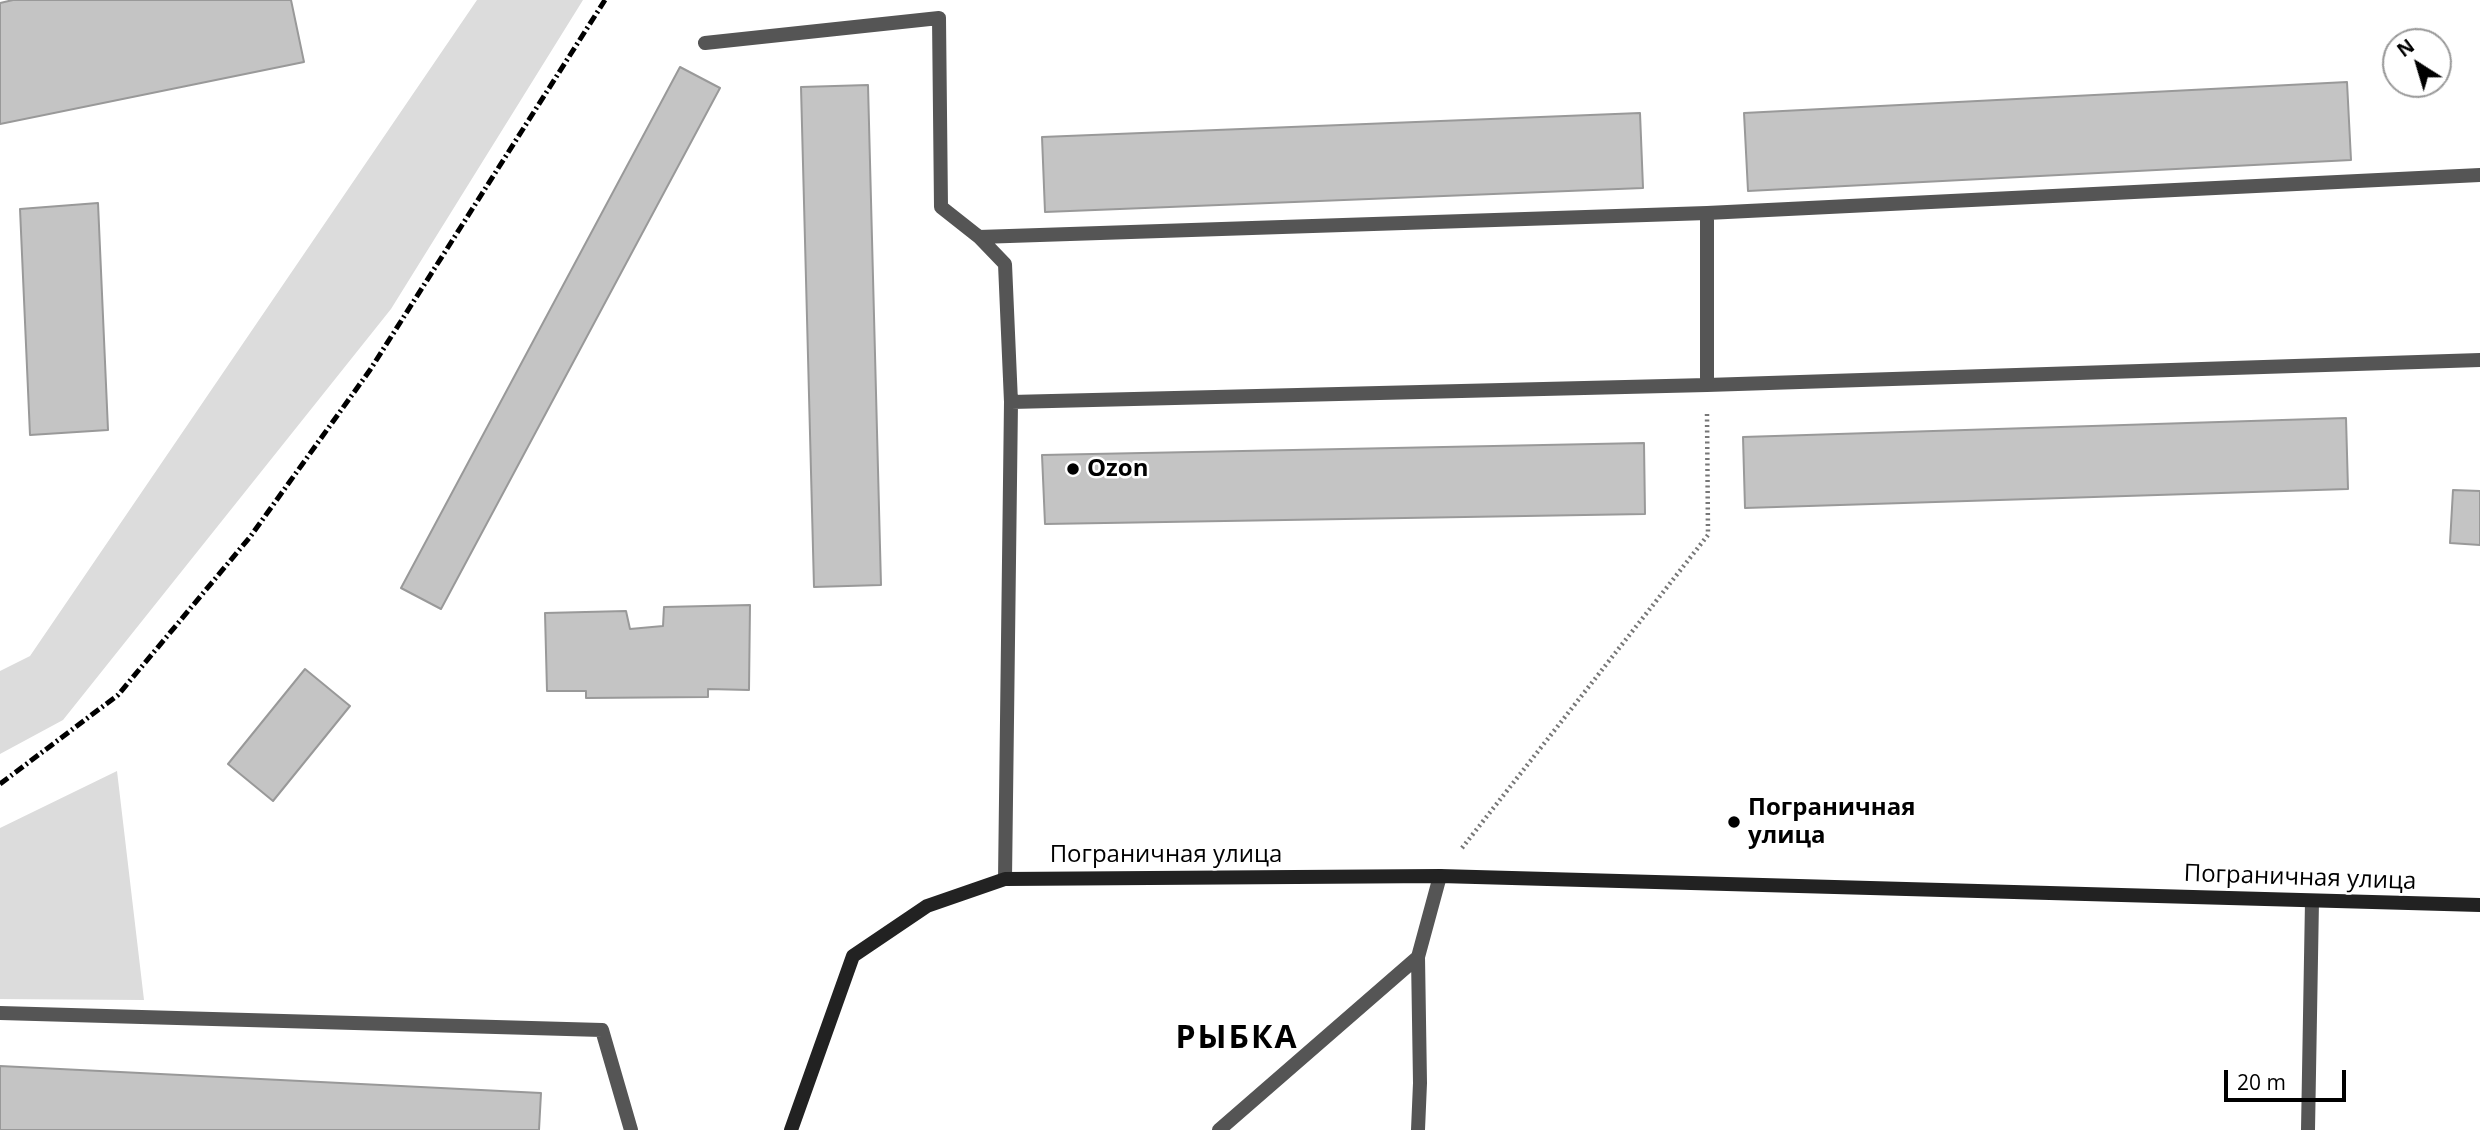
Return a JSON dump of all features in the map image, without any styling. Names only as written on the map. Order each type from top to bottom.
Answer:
[{"type":"main road","name":"Пограничная улица","points":[[791,1130],[853,956],[927,906],[1005,879],[1440,876],[2480,905]]},
{"type":"lane","points":[[705,43],[939,18],[941,206],[979,236],[1005,264],[1011,401],[1005,879]]},
{"type":"lane","points":[[979,236],[1707,213],[2480,175]]},
{"type":"lane","points":[[1707,213],[1707,385]]},
{"type":"lane","points":[[1011,401],[1707,385],[2480,360]]},
{"type":"lane","points":[[1418,1130],[1418,957],[1440,876]]},
{"type":"lane","points":[[2308,1130],[2312,901]]},
{"type":"lane","points":[[1219,1130],[1418,957]]},
{"type":"lane","points":[[0,1013],[602,1030],[631,1130]]},
{"type":"path","points":[[1440,876],[1709,535],[1707,385]]},
{"type":"shaded area","points":[[477,0],[583,0],[391,309],[63,720],[0,754],[0,671],[30,656]]},
{"type":"shaded area","points":[[117,771],[144,1000],[0,999],[0,828]]},
{"type":"building","points":[[13,0],[291,0],[304,62],[0,124],[0,3]]},
{"type":"building","points":[[680,67],[720,88],[441,609],[401,588]]},
{"type":"building","points":[[2347,82],[2351,160],[1748,191],[1744,113]]},
{"type":"building","points":[[868,85],[881,585],[814,587],[801,87]]},
{"type":"building","points":[[1640,113],[1643,188],[1045,212],[1042,137]]},
{"type":"building","points":[[98,203],[108,430],[30,435],[20,209]]},
{"type":"building","points":[[2346,418],[2348,489],[1745,508],[1743,437]]},
{"type":"building","points":[[1644,443],[1645,514],[1045,524],[1042,455]]},
{"type":"building","points":[[2453,490],[2480,491],[2480,545],[2450,543]]},
{"type":"building","points":[[750,605],[749,690],[708,689],[708,697],[586,698],[586,691],[547,691],[545,613],[626,611],[630,629],[663,626],[664,607]]},
{"type":"building","points":[[305,669],[350,706],[273,801],[228,764]]},
{"type":"building","points":[[0,1066],[541,1093],[539,1130],[0,1130]]},
{"type":"railway","points":[[0,784],[118,695],[250,537],[370,370],[605,0]]},
{"type":"place","name":"Ozon","points":[[1073,469]]},
{"type":"place","name":"Пограничная улица","points":[[1734,822]]},
{"type":"district","name":"РЫБКА","points":[[1237,1039]]}]
